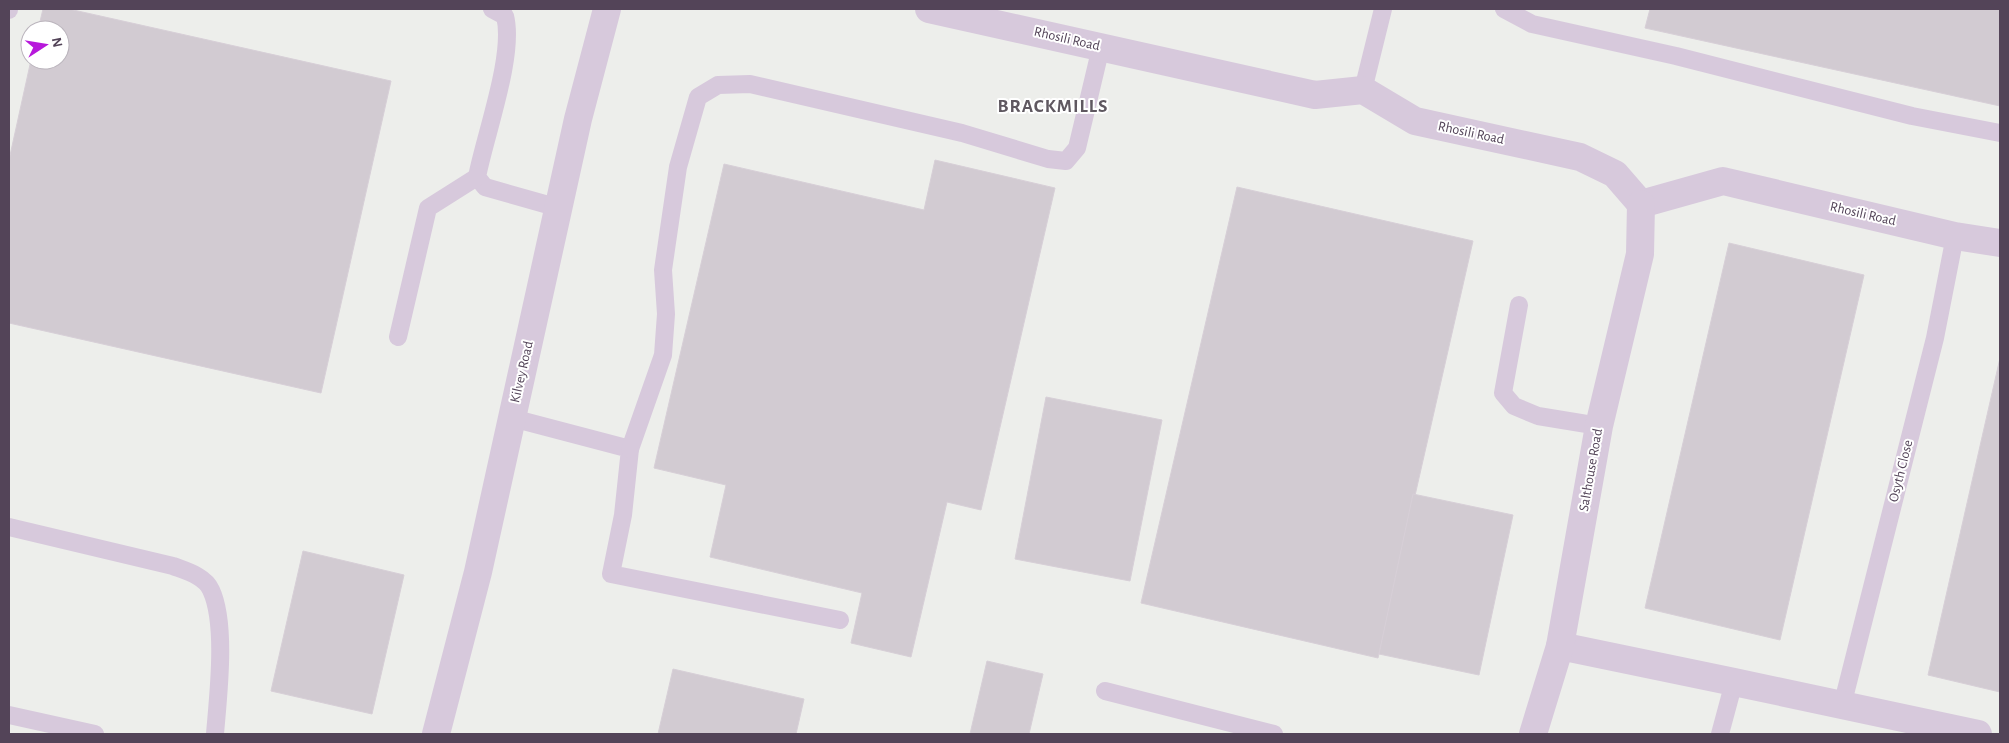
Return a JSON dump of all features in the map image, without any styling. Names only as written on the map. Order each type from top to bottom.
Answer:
[{"type":"street","name":"Kilvey Road","points":[[436,734],[478,572],[578,119],[607,9]]},
{"type":"street","name":"Rhosili Road","points":[[930,9],[1316,95],[1363,90],[1415,120],[1580,157],[1615,174],[1641,204],[1723,181],[1955,236],[2000,243]]},
{"type":"street","name":"Salthouse Road","points":[[1533,734],[1560,646],[1599,426],[1640,254],[1641,204]]},
{"type":"street","points":[[1560,646],[1978,734]]},
{"type":"lane","points":[[398,337],[428,208],[477,177],[502,73],[508,29],[505,16],[492,9]]},
{"type":"lane","points":[[1363,90],[1383,9]]},
{"type":"lane","points":[[1504,9],[1532,24],[1676,56],[1912,116],[2000,133]]},
{"type":"lane","points":[[840,620],[611,574],[623,515],[630,449],[663,355],[666,314],[665,260],[678,167],[698,97],[718,85],[750,84],[962,133],[1048,159],[1066,161],[1077,148],[1101,47]]},
{"type":"lane","points":[[477,177],[485,187],[559,208]]},
{"type":"lane","name":"Osyth Close","points":[[1842,706],[1935,338],[1955,236]]},
{"type":"lane","points":[[1519,305],[1503,393],[1514,406],[1538,416],[1599,426]]},
{"type":"lane","points":[[512,418],[630,449]]},
{"type":"lane","points":[[9,527],[174,566],[194,574],[211,589],[218,615],[221,664],[215,734]]},
{"type":"lane","points":[[1720,734],[1734,682]]},
{"type":"lane","points":[[1105,691],[1274,734]]},
{"type":"lane","points":[[9,715],[95,734]]},
{"type":"building","points":[[43,9],[69,9],[391,81],[321,393],[9,323],[9,160],[29,70],[70,70],[70,20],[40,20]]},
{"type":"building","points":[[1650,9],[2000,9],[2000,106],[1645,28]]},
{"type":"building","points":[[935,160],[1055,188],[981,510],[947,502],[911,657],[851,643],[862,593],[710,557],[726,485],[654,468],[724,164],[924,210]]},
{"type":"building","points":[[1237,187],[1473,241],[1378,658],[1141,603]]},
{"type":"building","points":[[1729,243],[1864,275],[1780,640],[1645,608]]},
{"type":"building","points":[[2000,358],[2000,692],[1928,675]]},
{"type":"building","points":[[1046,397],[1162,420],[1130,581],[1015,559]]},
{"type":"building","points":[[1413,494],[1513,515],[1479,675],[1379,654]]},
{"type":"building","points":[[303,551],[404,575],[372,714],[271,691]]},
{"type":"building","points":[[987,661],[1043,674],[1029,734],[970,734]]},
{"type":"building","points":[[673,669],[804,699],[796,734],[658,734]]},
{"type":"district","name":"BRACKMILLS","points":[[1053,106]]}]
